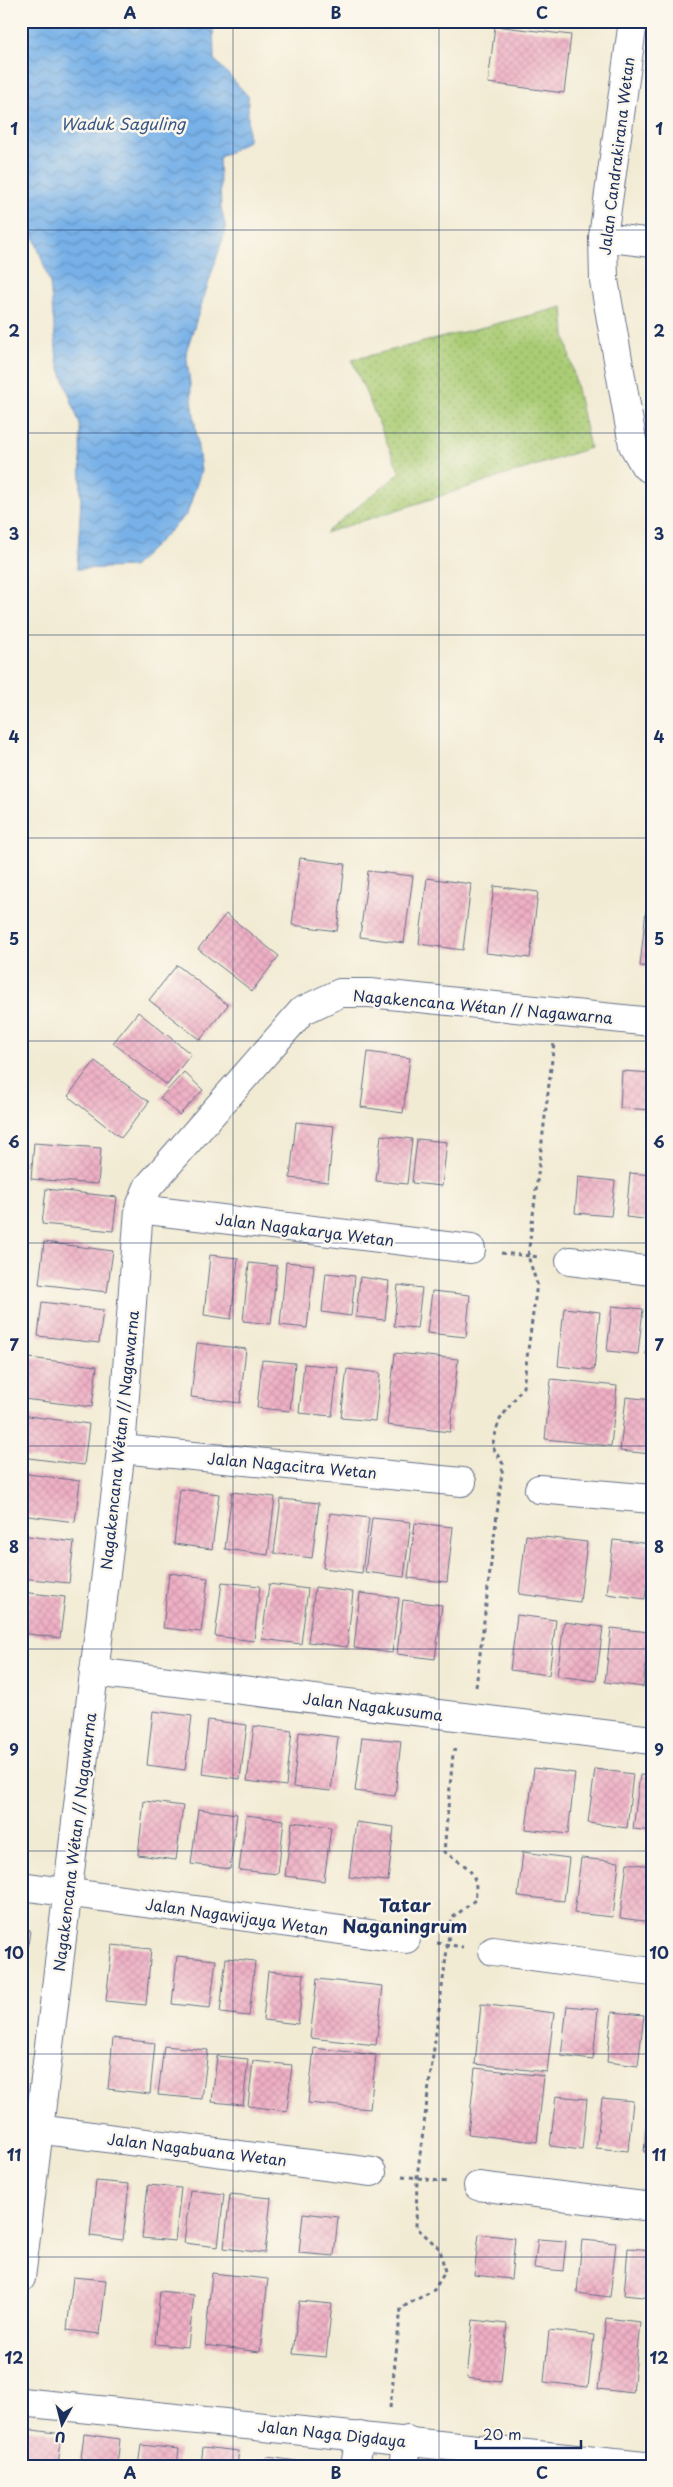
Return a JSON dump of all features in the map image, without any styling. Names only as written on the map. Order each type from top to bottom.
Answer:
[{"type":"street","name":"Jalan Candrakirana Wetan","points":[[633,21],[604,237],[604,280],[633,445],[648,468]]},
{"type":"street","points":[[604,237],[652,243]]},
{"type":"street","name":"Nagakencana Wétan // Nagawarna","points":[[21,2278],[30,2128],[68,1893],[121,1449],[139,1210],[148,1187],[302,1011],[340,993],[380,994],[652,1022]]},
{"type":"street","name":"Jalan Nagakarya Wetan","points":[[139,1210],[471,1249]]},
{"type":"street","points":[[570,1261],[652,1271]]},
{"type":"street","name":"Jalan Nagacitra Wetan","points":[[121,1449],[462,1482]]},
{"type":"street","points":[[539,1489],[652,1499]]},
{"type":"street","name":"Jalan Nagakusuma","points":[[94,1672],[652,1740]]},
{"type":"street","name":"Jalan Nagawijaya Wetan","points":[[21,1886],[406,1939]]},
{"type":"street","points":[[493,1951],[652,1972]]},
{"type":"street","name":"Jalan Nagabuana Wetan","points":[[30,2128],[372,2172]]},
{"type":"street","points":[[478,2186],[652,2208]]},
{"type":"street","name":"Jalan Naga Digdaya","points":[[21,2402],[360,2436],[405,2453],[644,2466]]},
{"type":"street","points":[[355,2466],[360,2436]]},
{"type":"path","points":[[471,1249],[570,1261]]},
{"type":"path","points":[[462,1482],[539,1489]]},
{"type":"path","points":[[406,1939],[493,1951]]},
{"type":"path","points":[[372,2172],[478,2186]]},
{"type":"green space","points":[[563,307],[565,335],[590,448],[325,533],[400,473],[352,360]]},
{"type":"water","name":"Waduk Saguling","points":[[21,21],[213,21],[214,59],[248,96],[248,141],[219,158],[221,208],[226,229],[186,352],[201,471],[187,514],[133,567],[77,569],[81,499],[80,425],[57,360],[50,283],[31,228],[21,219]]},
{"type":"building","points":[[495,26],[571,35],[564,93],[488,83]]},
{"type":"building","points":[[300,858],[345,864],[337,931],[292,925]]},
{"type":"building","points":[[368,871],[413,876],[404,943],[360,937]]},
{"type":"building","points":[[427,878],[471,884],[463,950],[419,944]]},
{"type":"building","points":[[494,886],[538,892],[530,958],[486,953]]},
{"type":"building","points":[[646,910],[652,910],[652,967],[640,966]]},
{"type":"building","points":[[226,914],[279,956],[252,991],[198,949]]},
{"type":"building","points":[[177,965],[228,1005],[200,1040],[149,1000]]},
{"type":"building","points":[[138,1012],[191,1054],[167,1085],[113,1043]]},
{"type":"building","points":[[368,1052],[410,1058],[403,1113],[361,1107]]},
{"type":"building","points":[[95,1061],[149,1102],[121,1138],[68,1096]]},
{"type":"building","points":[[622,1071],[652,1073],[652,1110],[620,1108]]},
{"type":"building","points":[[184,1072],[203,1090],[179,1115],[160,1098]]},
{"type":"building","points":[[296,1122],[334,1126],[328,1182],[290,1178]]},
{"type":"building","points":[[381,1135],[412,1139],[407,1184],[376,1181]]},
{"type":"building","points":[[417,1139],[447,1142],[442,1186],[412,1183]]},
{"type":"building","points":[[34,1143],[101,1148],[98,1184],[31,1179]]},
{"type":"building","points":[[630,1173],[652,1175],[652,1220],[626,1217]]},
{"type":"building","points":[[578,1177],[615,1181],[611,1216],[575,1213]]},
{"type":"building","points":[[46,1189],[117,1197],[113,1231],[42,1224]]},
{"type":"building","points":[[44,1242],[113,1251],[107,1292],[39,1284]]},
{"type":"building","points":[[210,1255],[238,1258],[231,1319],[204,1315]]},
{"type":"building","points":[[286,1262],[314,1265],[307,1328],[280,1325]]},
{"type":"building","points":[[249,1263],[277,1266],[271,1324],[243,1321]]},
{"type":"building","points":[[326,1273],[355,1276],[351,1316],[322,1312]]},
{"type":"building","points":[[360,1277],[389,1281],[385,1320],[356,1317]]},
{"type":"building","points":[[398,1285],[422,1288],[417,1328],[394,1326]]},
{"type":"building","points":[[432,1291],[470,1295],[466,1337],[427,1333]]},
{"type":"building","points":[[42,1302],[103,1310],[99,1343],[38,1336]]},
{"type":"building","points":[[612,1306],[643,1309],[638,1354],[607,1351]]},
{"type":"building","points":[[564,1308],[600,1312],[594,1370],[558,1366]]},
{"type":"building","points":[[650,1314],[652,1314],[652,1354],[646,1354]]},
{"type":"building","points":[[197,1343],[246,1349],[240,1403],[191,1397]]},
{"type":"building","points":[[395,1353],[458,1359],[450,1432],[387,1425]]},
{"type":"building","points":[[29,1358],[97,1366],[92,1407],[23,1399]]},
{"type":"building","points":[[262,1360],[295,1363],[290,1411],[257,1408]]},
{"type":"building","points":[[304,1364],[338,1367],[332,1416],[299,1413]]},
{"type":"building","points":[[347,1369],[380,1373],[375,1421],[341,1418]]},
{"type":"building","points":[[551,1379],[617,1386],[611,1446],[545,1439]]},
{"type":"building","points":[[626,1397],[652,1400],[652,1454],[620,1451]]},
{"type":"building","points":[[21,1415],[89,1424],[84,1465],[21,1457]]},
{"type":"building","points":[[21,1473],[80,1481],[75,1522],[21,1515]]},
{"type":"building","points":[[180,1489],[219,1494],[212,1549],[174,1544]]},
{"type":"building","points":[[232,1492],[275,1497],[268,1555],[225,1549]]},
{"type":"building","points":[[281,1499],[319,1503],[312,1558],[274,1553]]},
{"type":"building","points":[[330,1513],[369,1518],[362,1573],[323,1568]]},
{"type":"building","points":[[372,1518],[411,1522],[404,1577],[365,1572]]},
{"type":"building","points":[[415,1523],[453,1527],[447,1582],[408,1578]]},
{"type":"building","points":[[21,1535],[74,1542],[69,1583],[21,1578]]},
{"type":"building","points":[[526,1535],[587,1542],[580,1602],[519,1594]]},
{"type":"building","points":[[613,1540],[652,1544],[645,1599],[607,1594]]},
{"type":"building","points":[[169,1573],[208,1578],[201,1632],[163,1628]]},
{"type":"building","points":[[222,1582],[260,1586],[254,1641],[215,1636]]},
{"type":"building","points":[[269,1584],[308,1589],[301,1644],[262,1639]]},
{"type":"building","points":[[315,1587],[353,1592],[347,1647],[308,1642]]},
{"type":"building","points":[[21,1592],[65,1597],[60,1638],[21,1633]]},
{"type":"building","points":[[360,1593],[399,1598],[392,1653],[354,1648]]},
{"type":"building","points":[[403,1600],[442,1605],[435,1659],[397,1654]]},
{"type":"building","points":[[517,1615],[556,1620],[549,1675],[510,1670]]},
{"type":"building","points":[[564,1622],[603,1627],[596,1681],[557,1676]]},
{"type":"building","points":[[611,1628],[650,1632],[643,1687],[605,1682]]},
{"type":"building","points":[[153,1711],[192,1716],[185,1770],[147,1765]]},
{"type":"building","points":[[208,1720],[247,1725],[240,1779],[202,1774]]},
{"type":"building","points":[[254,1726],[292,1731],[286,1786],[247,1781]]},
{"type":"building","points":[[299,1732],[338,1737],[331,1791],[293,1787]]},
{"type":"building","points":[[362,1737],[401,1741],[395,1796],[355,1791]]},
{"type":"building","points":[[534,1768],[575,1773],[568,1834],[526,1829]]},
{"type":"building","points":[[595,1769],[633,1774],[627,1828],[588,1823]]},
{"type":"building","points":[[640,1775],[652,1776],[652,1831],[633,1829]]},
{"type":"building","points":[[144,1801],[183,1806],[176,1860],[138,1855]]},
{"type":"building","points":[[198,1809],[237,1814],[230,1869],[191,1864]]},
{"type":"building","points":[[246,1815],[284,1820],[278,1874],[239,1870]]},
{"type":"building","points":[[292,1822],[331,1827],[324,1881],[285,1876]]},
{"type":"building","points":[[356,1822],[394,1827],[388,1881],[349,1877]]},
{"type":"building","points":[[523,1852],[569,1858],[564,1901],[518,1896]]},
{"type":"building","points":[[581,1858],[619,1862],[613,1917],[574,1913]]},
{"type":"building","points":[[627,1863],[652,1866],[652,1922],[620,1918]]},
{"type":"building","points":[[21,1928],[30,1930],[23,1983],[21,1983]]},
{"type":"building","points":[[112,1945],[151,1949],[146,2005],[106,2001]]},
{"type":"building","points":[[177,1956],[216,1960],[210,2008],[172,2004]]},
{"type":"building","points":[[226,1958],[255,1961],[249,2016],[220,2013]]},
{"type":"building","points":[[268,1971],[304,1974],[298,2024],[263,2020]]},
{"type":"building","points":[[317,1979],[383,1986],[376,2045],[310,2038]]},
{"type":"building","points":[[481,2004],[554,2013],[547,2072],[475,2064]]},
{"type":"building","points":[[567,2006],[598,2009],[593,2060],[561,2056]]},
{"type":"building","points":[[612,2012],[644,2015],[638,2066],[607,2062]]},
{"type":"building","points":[[113,2038],[155,2043],[150,2094],[108,2089]]},
{"type":"building","points":[[164,2046],[208,2050],[202,2099],[158,2095]]},
{"type":"building","points":[[314,2048],[376,2055],[370,2109],[308,2103]]},
{"type":"building","points":[[217,2056],[248,2059],[243,2105],[212,2102]]},
{"type":"building","points":[[253,2061],[292,2065],[287,2111],[248,2106]]},
{"type":"building","points":[[475,2068],[544,2076],[537,2142],[468,2134]]},
{"type":"building","points":[[556,2096],[587,2099],[582,2150],[550,2146]]},
{"type":"building","points":[[602,2098],[633,2101],[628,2151],[596,2148]]},
{"type":"building","points":[[649,2102],[652,2102],[652,2153],[644,2152]]},
{"type":"building","points":[[96,2181],[129,2184],[123,2240],[90,2236]]},
{"type":"building","points":[[148,2185],[181,2188],[175,2241],[142,2238]]},
{"type":"building","points":[[190,2190],[224,2194],[218,2247],[184,2243]]},
{"type":"building","points":[[230,2194],[271,2198],[265,2253],[224,2248]]},
{"type":"building","points":[[303,2213],[338,2217],[334,2256],[299,2253]]},
{"type":"building","points":[[479,2234],[515,2238],[511,2279],[474,2275]]},
{"type":"building","points":[[538,2239],[566,2241],[563,2271],[534,2268]]},
{"type":"building","points":[[582,2240],[616,2243],[610,2297],[577,2293]]},
{"type":"building","points":[[628,2248],[652,2250],[652,2298],[624,2295]]},
{"type":"building","points":[[212,2273],[268,2279],[260,2352],[205,2345]]},
{"type":"building","points":[[73,2277],[106,2280],[100,2334],[67,2330]]},
{"type":"building","points":[[160,2291],[194,2295],[188,2347],[155,2344]]},
{"type":"building","points":[[299,2301],[332,2304],[326,2357],[293,2354]]},
{"type":"building","points":[[606,2318],[640,2322],[633,2393],[598,2389]]},
{"type":"building","points":[[473,2320],[507,2324],[501,2382],[467,2378]]},
{"type":"building","points":[[549,2330],[594,2335],[588,2387],[544,2382]]},
{"type":"building","points":[[26,2429],[62,2434],[58,2466],[21,2466]]},
{"type":"building","points":[[84,2434],[120,2439],[117,2466],[80,2466]]},
{"type":"building","points":[[141,2445],[179,2449],[177,2466],[138,2466]]},
{"type":"building","points":[[203,2447],[239,2451],[237,2466],[201,2466]]},
{"type":"building","points":[[267,2457],[313,2463],[312,2466],[265,2466]]},
{"type":"district","name":"Tatar Naganingrum","points":[[405,1914]]}]
